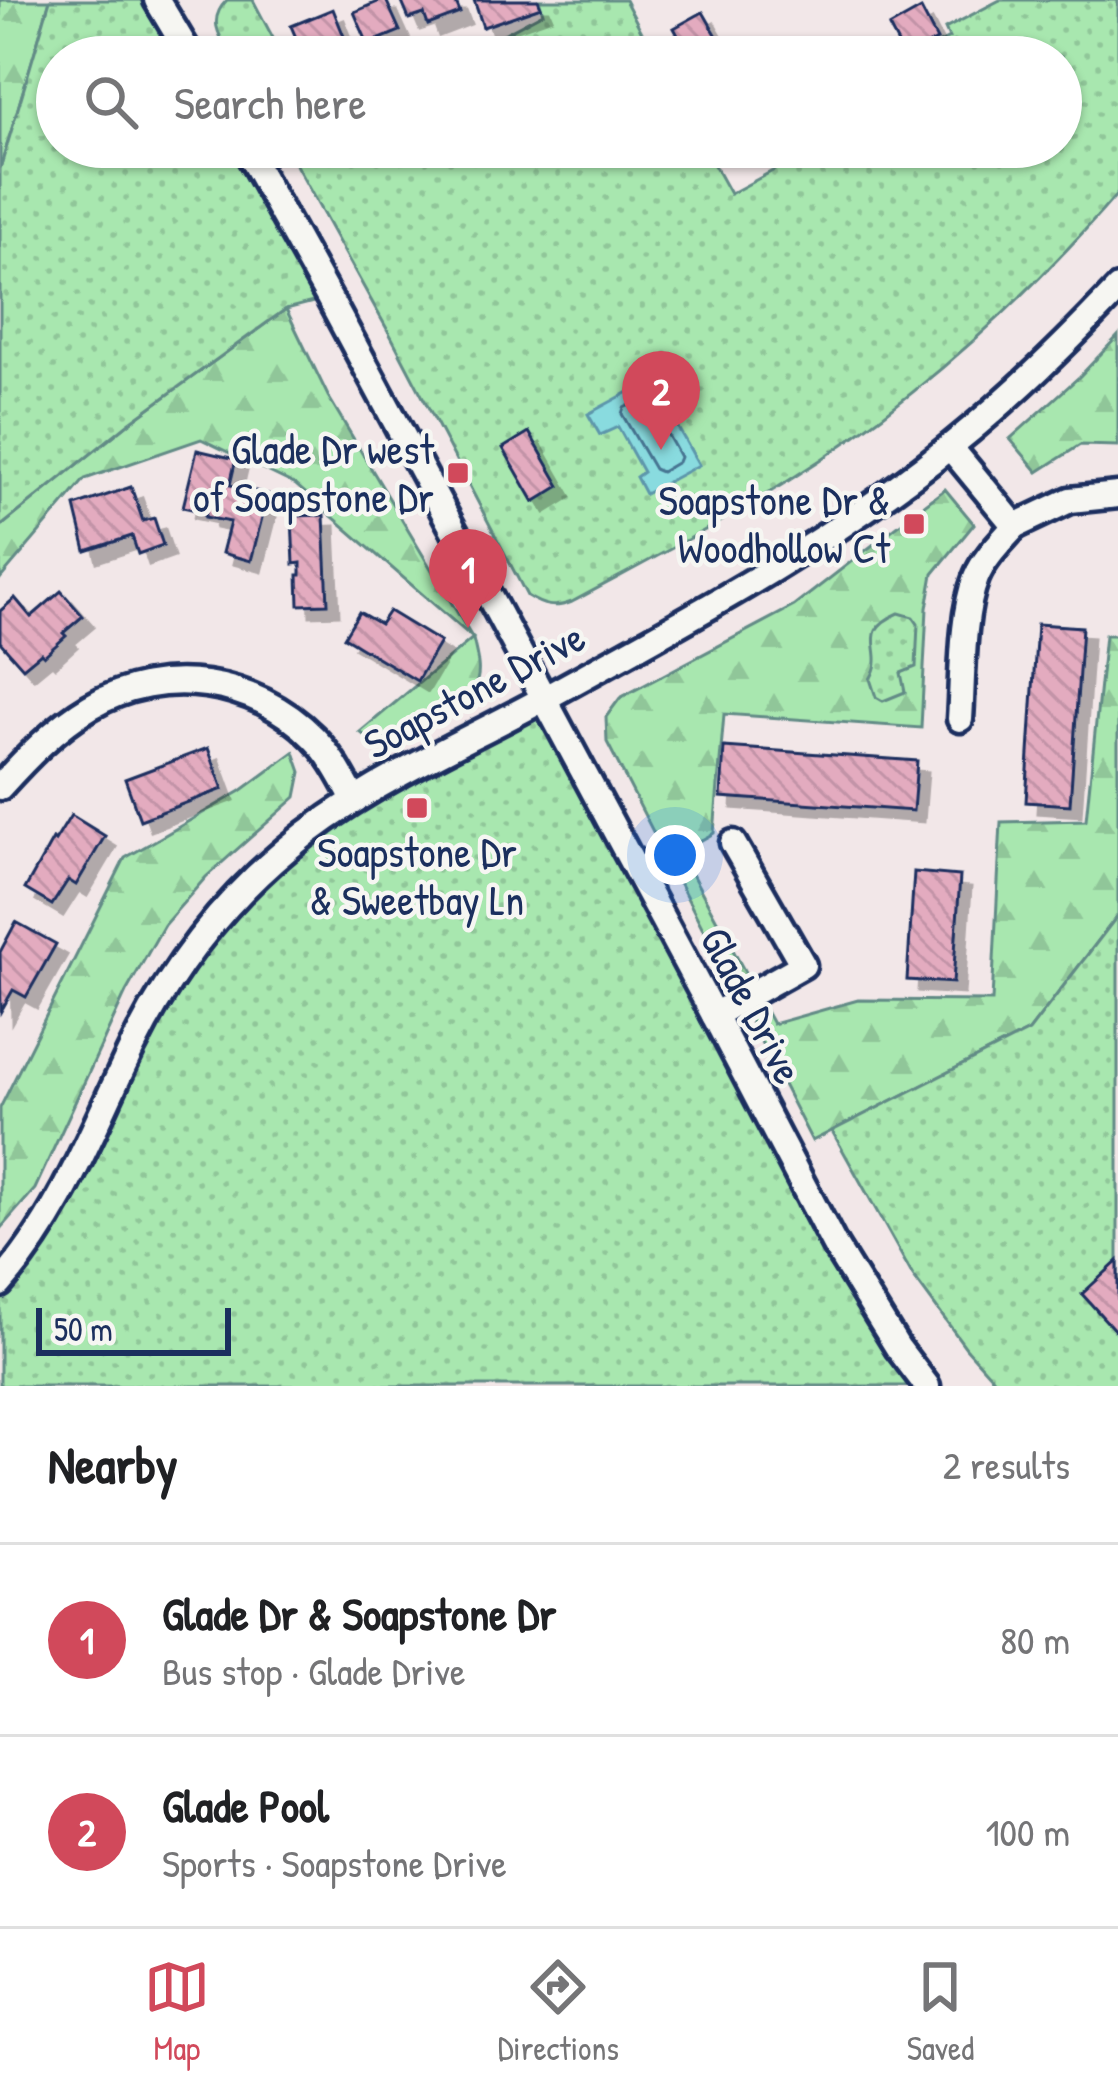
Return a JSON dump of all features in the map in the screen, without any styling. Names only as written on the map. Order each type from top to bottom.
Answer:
[{"type":"street","points":[[168,4],[182,36]]},
{"type":"street","name":"Glade Drive","points":[[257,168],[835,1246],[927,1386]]},
{"type":"street","name":"Soapstone Drive","points":[[0,1284],[61,1199],[163,991],[223,911],[268,866],[354,800],[775,568],[885,495],[1007,400],[1118,289]]},
{"type":"street","points":[[950,447],[1016,526]]},
{"type":"street","points":[[960,719],[968,610],[976,578],[990,554],[1016,526],[1070,500],[1118,495]]},
{"type":"street","points":[[0,788],[64,724],[91,706],[124,691],[188,682],[224,687],[290,717],[338,767],[354,800]]},
{"type":"street","points":[[714,1015],[802,965],[733,843]]},
{"type":"green space","points":[[0,0],[50,0],[36,36],[0,169]]},
{"type":"green space","points":[[50,0],[152,0],[173,36],[39,36]]},
{"type":"green space","points":[[227,0],[253,0],[272,36],[220,36],[216,21]]},
{"type":"green space","points":[[539,0],[625,0],[644,36],[500,36],[543,13]]},
{"type":"green space","points":[[1000,0],[1118,0],[1118,193],[964,349],[834,451],[735,513],[572,602],[549,605],[527,596],[298,168],[716,168],[730,194],[778,168],[1082,168],[1082,36],[948,36],[945,29]]},
{"type":"green space","points":[[36,47],[36,168],[252,168],[329,298],[286,309],[129,423],[0,527],[0,169]]},
{"type":"green space","points":[[286,309],[328,396],[472,637],[296,485],[201,439],[85,479],[0,579],[0,527],[129,423]]},
{"type":"green space","points":[[1118,336],[1118,446],[1080,445],[1038,472],[1010,439]]},
{"type":"green space","points":[[945,489],[974,524],[933,574],[921,728],[724,714],[714,833],[680,852],[773,1024],[858,1000],[992,1001],[1001,822],[1086,820],[1105,635],[1118,635],[1118,915],[1029,1031],[812,1141],[607,742],[606,717],[620,698],[794,606]]},
{"type":"green space","points":[[899,613],[918,624],[916,667],[901,673],[905,692],[883,701],[876,697],[870,679],[875,669],[875,635],[885,620]]},
{"type":"green space","points":[[473,638],[478,676],[467,694],[394,734],[370,740],[360,732]]},
{"type":"green space","points":[[544,699],[714,1015],[927,1386],[0,1386],[0,1284],[133,1045],[268,866]]},
{"type":"green space","points":[[294,752],[301,772],[296,797],[206,877],[164,925],[126,992],[35,1189],[0,1229],[0,1108],[125,858],[241,791]]},
{"type":"green space","points":[[1118,915],[1118,1386],[1000,1386],[913,1276],[832,1131],[1029,1031]]},
{"type":"water","points":[[651,380],[699,465],[645,494],[636,477],[643,472],[618,427],[600,435],[588,414]]},
{"type":"building","points":[[386,0],[400,31],[364,36],[354,12]]},
{"type":"building","points":[[401,0],[455,0],[460,13],[428,25],[424,14],[409,19]]},
{"type":"building","points":[[474,0],[538,0],[541,7],[483,27]]},
{"type":"building","points":[[333,9],[344,36],[295,36],[291,26]]},
{"type":"building","points":[[921,9],[935,36],[894,36],[889,27]]},
{"type":"building","points":[[703,12],[717,36],[678,36],[674,28]]},
{"type":"building","points":[[529,432],[560,486],[534,502],[503,448]]},
{"type":"building","points":[[197,450],[236,459],[230,485],[268,494],[251,561],[222,553],[230,522],[183,507]]},
{"type":"building","points":[[131,487],[143,521],[154,518],[163,545],[138,554],[132,536],[86,551],[75,506]]},
{"type":"building","points":[[324,515],[328,604],[299,605],[301,563],[294,564],[292,516]]},
{"type":"building","points":[[61,591],[83,616],[44,656],[41,653],[23,668],[0,642],[0,611],[15,598],[31,617]]},
{"type":"building","points":[[389,611],[440,642],[417,681],[344,637],[359,612],[380,624]]},
{"type":"building","points":[[1037,624],[1082,627],[1070,805],[1026,802]]},
{"type":"building","points":[[724,747],[917,761],[913,811],[721,797]]},
{"type":"building","points":[[208,748],[223,789],[140,820],[125,779]]},
{"type":"building","points":[[71,815],[105,836],[76,885],[68,880],[52,905],[25,889]]},
{"type":"building","points":[[914,872],[960,876],[953,983],[907,980]]},
{"type":"building","points":[[16,922],[56,944],[26,997],[13,990],[1,1011],[0,952]]},
{"type":"building","points":[[1118,1261],[1118,1334],[1082,1294]]},
{"type":"place","name":"Glade Pool","points":[[661,450]]},
{"type":"place","name":"Glade Dr west of Soapstone Dr","points":[[458,473]]},
{"type":"place","name":"Soapstone Dr & Woodhollow Ct","points":[[914,524]]},
{"type":"place","name":"Glade Dr & Soapstone Dr","points":[[468,628]]},
{"type":"place","name":"Soapstone Dr & Sweetbay Ln","points":[[417,808]]}]
